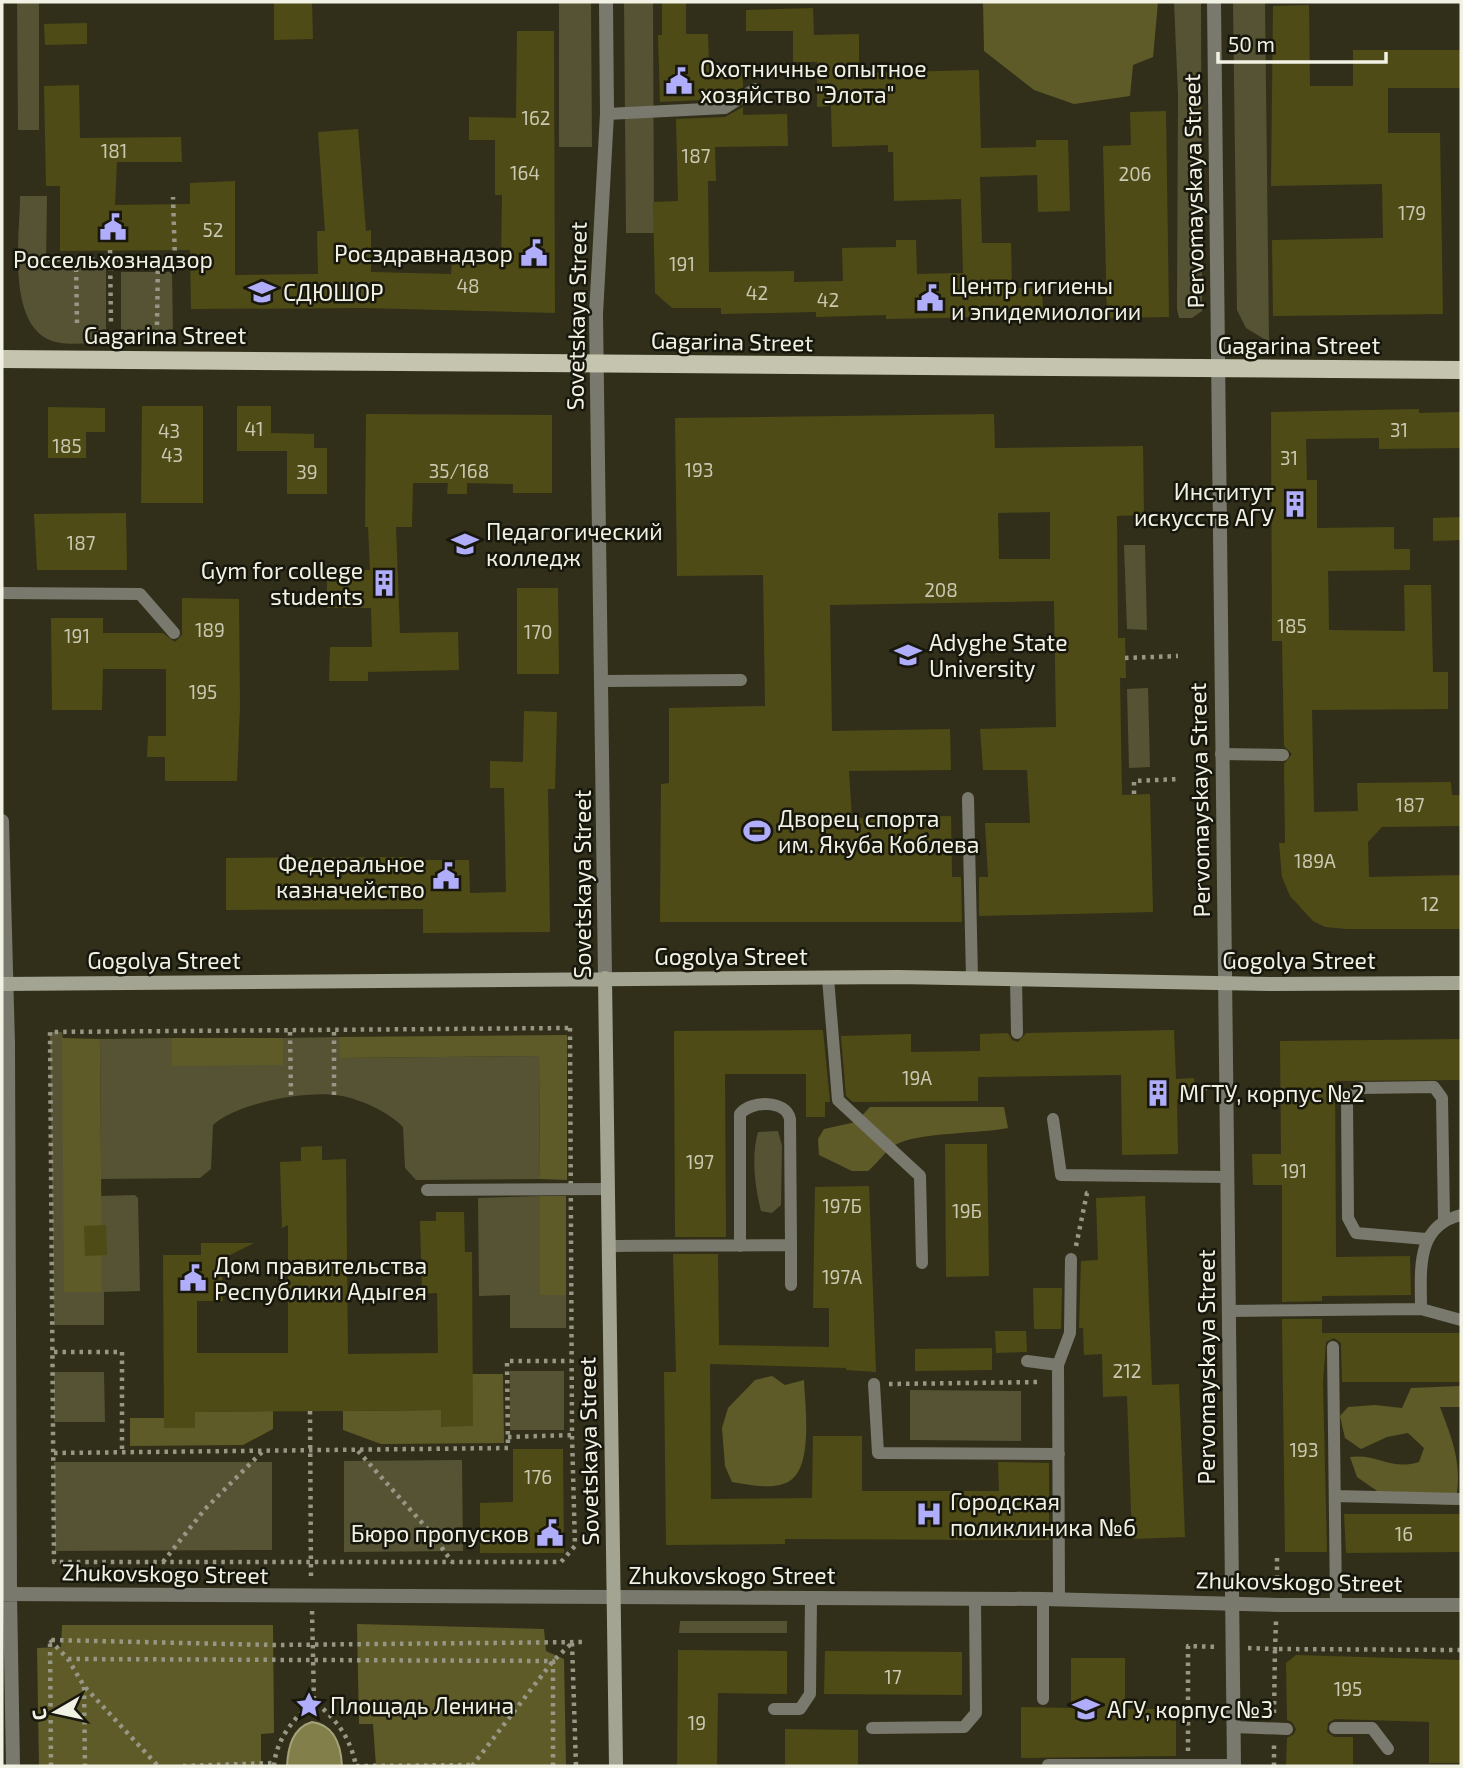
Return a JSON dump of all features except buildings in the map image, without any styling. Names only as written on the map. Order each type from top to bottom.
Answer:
[{"type":"main road","name":"Gagarina Street","points":[[2,359],[1461,370]]},
{"type":"main road","name":"Gogolya Street","points":[[4,984],[605,978],[972,978],[1225,983],[1461,983]]},
{"type":"main road","name":"Sovetskaya Street","points":[[605,978],[616,1766]]},
{"type":"street","name":"Sovetskaya Street","points":[[605,978],[604,681],[596,362],[607,114],[606,2]]},
{"type":"street","name":"Pervomayskaya Street","points":[[1214,2],[1234,1766]]},
{"type":"street","points":[[2,821],[6,1594],[13,1766]]},
{"type":"street","name":"Zhukovskogo Street","points":[[6,1594],[1059,1599],[1231,1604],[1461,1605]]},
{"type":"lane","points":[[607,114],[725,108],[755,89]]},
{"type":"lane","points":[[2,593],[140,594],[174,633]]},
{"type":"lane","points":[[604,681],[741,680]]},
{"type":"lane","points":[[1221,754],[1283,755]]},
{"type":"lane","points":[[968,798],[972,978]]},
{"type":"lane","points":[[828,978],[838,1100],[920,1176],[922,1262]]},
{"type":"lane","points":[[1016,979],[1017,1033]]},
{"type":"lane","points":[[1426,1238],[1356,1233],[1348,1219],[1347,1101],[1360,1088],[1434,1087],[1443,1098],[1444,1220]]},
{"type":"lane","points":[[740,1245],[740,1114],[752,1106],[781,1105],[787,1110],[790,1119],[791,1285]]},
{"type":"lane","points":[[1053,1119],[1061,1175],[1227,1177]]},
{"type":"lane","points":[[427,1190],[608,1189]]},
{"type":"lane","points":[[1421,1309],[1426,1238],[1444,1220],[1461,1215]]},
{"type":"lane","points":[[608,1246],[791,1245]]},
{"type":"lane","points":[[1059,1599],[1058,1365],[1070,1333],[1070,1259]]},
{"type":"lane","points":[[1228,1311],[1421,1309],[1461,1320]]},
{"type":"lane","points":[[1333,1347],[1336,1605]]},
{"type":"lane","points":[[1027,1361],[1058,1365]]},
{"type":"lane","points":[[874,1384],[878,1452],[1059,1454]]},
{"type":"lane","points":[[1335,1496],[1461,1499]]},
{"type":"lane","points":[[774,1709],[800,1709],[810,1695],[811,1598]]},
{"type":"lane","points":[[872,1728],[964,1727],[976,1713],[975,1599]]},
{"type":"lane","points":[[1043,1599],[1044,1699]]},
{"type":"lane","points":[[1234,1727],[1280,1729]]},
{"type":"lane","points":[[1335,1728],[1372,1728],[1388,1749]]},
{"type":"lane","points":[[1048,1765],[1234,1766]]},
{"type":"path","points":[[40,259],[175,261],[173,197]]},
{"type":"path","points":[[110,250],[111,324]]},
{"type":"path","points":[[76,260],[77,324]]},
{"type":"path","points":[[157,325],[158,260]]},
{"type":"path","points":[[1125,658],[1178,656]]},
{"type":"path","points":[[1134,794],[1134,781],[1180,779]]},
{"type":"path","points":[[570,1028],[571,1361],[575,1546],[561,1562],[54,1562],[50,1032],[334,1032],[570,1028]]},
{"type":"path","points":[[290,1032],[291,1096]]},
{"type":"path","points":[[334,1032],[334,1096]]},
{"type":"path","points":[[1070,1259],[1081,1234],[1087,1193],[1098,1192]]},
{"type":"path","points":[[54,1352],[122,1352],[122,1453]]},
{"type":"path","points":[[54,1453],[508,1448],[507,1361],[571,1361]]},
{"type":"path","points":[[874,1384],[1059,1382]]},
{"type":"path","points":[[310,1411],[311,1563]]},
{"type":"path","points":[[508,1437],[572,1435]]},
{"type":"path","points":[[357,1451],[432,1534],[452,1562]]},
{"type":"path","points":[[162,1563],[205,1509],[262,1452]]},
{"type":"path","points":[[50,1640],[313,1644],[584,1642]]},
{"type":"path","points":[[50,1640],[68,1659],[84,1686],[158,1766]]},
{"type":"path","points":[[50,1640],[51,1766]]},
{"type":"path","points":[[313,1644],[314,1701],[334,1717],[351,1742],[356,1766],[473,1765],[553,1661],[572,1642]]},
{"type":"path","points":[[572,1642],[576,1766]]},
{"type":"path","points":[[1188,1646],[1188,1765]]},
{"type":"path","points":[[1274,1766],[1280,1729],[1275,1649],[1461,1650]]},
{"type":"path","points":[[68,1659],[553,1661]]},
{"type":"path","points":[[553,1661],[554,1766]]},
{"type":"path","points":[[84,1686],[85,1766]]},
{"type":"path","points":[[185,1766],[274,1765],[281,1740],[294,1718],[314,1701]]},
{"type":"shaded area","points":[[17,2],[39,2],[39,130],[18,130]]},
{"type":"shaded area","points":[[559,2],[591,2],[592,147],[559,147]]},
{"type":"shaded area","points":[[624,2],[653,2],[654,233],[626,233]]},
{"type":"shaded area","points":[[983,2],[1158,2],[1153,57],[1133,65],[1130,96],[1074,104],[1034,90],[984,51]]},
{"type":"shaded area","points":[[1174,2],[1201,2],[1202,311],[1192,318],[1179,318],[1177,309],[1178,95]]},
{"type":"shaded area","points":[[1233,2],[1265,2],[1269,342],[1246,328],[1237,310]]},
{"type":"shaded area","points":[[20,196],[47,196],[46,266],[106,267],[106,342],[58,343],[37,332],[28,317],[19,278]]},
{"type":"shaded area","points":[[121,272],[172,272],[173,338],[121,338]]},
{"type":"shaded area","points":[[1124,545],[1145,545],[1147,630],[1127,629]]},
{"type":"shaded area","points":[[1148,688],[1150,767],[1129,768],[1127,689]]},
{"type":"shaded area","points":[[50,1032],[62,1032],[102,1291],[100,1196],[135,1195],[138,1198],[140,1291],[104,1292],[104,1325],[54,1325]]},
{"type":"shaded area","points":[[567,1035],[567,1180],[540,1179],[539,1056],[340,1058],[340,1037]]},
{"type":"shaded area","points":[[340,1037],[340,1058],[539,1056],[540,1179],[416,1180],[405,1168],[403,1127],[390,1116],[350,1098],[312,1094],[255,1104],[224,1117],[213,1125],[211,1169],[200,1178],[101,1179],[100,1039],[172,1038],[172,1065],[283,1065],[283,1038]]},
{"type":"shaded area","points":[[62,1038],[100,1039],[102,1292],[64,1292]]},
{"type":"shaded area","points":[[172,1038],[283,1038],[283,1065],[172,1066]]},
{"type":"shaded area","points":[[870,1107],[1004,1107],[1008,1128],[933,1135],[905,1141],[891,1148],[868,1171],[852,1171],[819,1155],[818,1139],[824,1129],[856,1122]]},
{"type":"shaded area","points":[[778,1131],[782,1146],[781,1205],[772,1213],[761,1211],[754,1161],[758,1132]]},
{"type":"shaded area","points":[[540,1196],[540,1295],[566,1295],[566,1328],[510,1328],[510,1295],[479,1296],[478,1198]]},
{"type":"shaded area","points":[[540,1196],[566,1196],[566,1295],[540,1295]]},
{"type":"shaded area","points":[[510,1371],[564,1371],[564,1430],[510,1430]]},
{"type":"shaded area","points":[[54,1372],[104,1372],[105,1422],[54,1422]]},
{"type":"shaded area","points":[[472,1374],[503,1374],[504,1443],[381,1444],[343,1430],[343,1411],[441,1410],[442,1426],[472,1426]]},
{"type":"shaded area","points":[[772,1376],[785,1385],[804,1380],[806,1433],[798,1472],[791,1480],[778,1485],[732,1482],[725,1466],[722,1428],[728,1408],[755,1380]]},
{"type":"shaded area","points":[[1461,1386],[1461,1407],[1440,1407],[1456,1455],[1458,1478],[1455,1505],[1393,1502],[1357,1477],[1350,1457],[1360,1456],[1409,1464],[1419,1462],[1424,1448],[1408,1433],[1387,1437],[1361,1449],[1345,1438],[1340,1416],[1348,1407],[1375,1405],[1402,1408],[1411,1388]]},
{"type":"shaded area","points":[[910,1390],[1021,1391],[1021,1441],[910,1440]]},
{"type":"shaded area","points":[[273,1411],[273,1429],[243,1445],[130,1446],[130,1418],[164,1418],[164,1428],[194,1428],[195,1412]]},
{"type":"shaded area","points":[[462,1460],[463,1551],[344,1552],[344,1461]]},
{"type":"shaded area","points":[[54,1462],[272,1462],[272,1550],[55,1551]]},
{"type":"shaded area","points":[[680,1621],[787,1621],[787,1633],[679,1633]]},
{"type":"shaded area","points":[[357,1624],[544,1629],[546,1651],[564,1659],[566,1766],[376,1766],[373,1724],[359,1724]]},
{"type":"shaded area","points":[[62,1625],[273,1625],[274,1733],[261,1734],[261,1766],[39,1766],[37,1648],[61,1647]]},
{"type":"shaded area","points":[[312,1722],[331,1732],[340,1751],[342,1766],[287,1766],[290,1746],[296,1734]]},
{"type":"place","name":"Охотничнье опытное хозяйство \"Элота\"","points":[[679,81]]},
{"type":"place","name":"Россельхознадзор","points":[[113,227]]},
{"type":"place","name":"Росздравнадзор","points":[[534,253]]},
{"type":"place","name":"СДЮШОР","points":[[262,292]]},
{"type":"place","name":"Центр гигиены и эпидемиологии","points":[[930,298]]},
{"type":"place","name":"Институт искусств АГУ","points":[[1295,504]]},
{"type":"place","name":"Педагогический колледж","points":[[465,544]]},
{"type":"place","name":"Gym for college students","points":[[384,583]]},
{"type":"place","name":"Adyghe State University","points":[[908,655]]},
{"type":"place","name":"Дворец спорта им. Якуба Коблева","points":[[757,831]]},
{"type":"place","name":"Федеральное казначейство","points":[[446,876]]},
{"type":"place","name":"МГТУ, корпус №2","points":[[1158,1093]]},
{"type":"place","name":"Дом правительства Республики Адыгея","points":[[193,1278]]},
{"type":"place","name":"Городская поликлиника №6","points":[[929,1514]]},
{"type":"place","name":"Бюро пропусков","points":[[550,1533]]},
{"type":"place","name":"Площадь Ленина","points":[[309,1705]]},
{"type":"place","name":"АГУ, корпус №3","points":[[1086,1709]]}]
